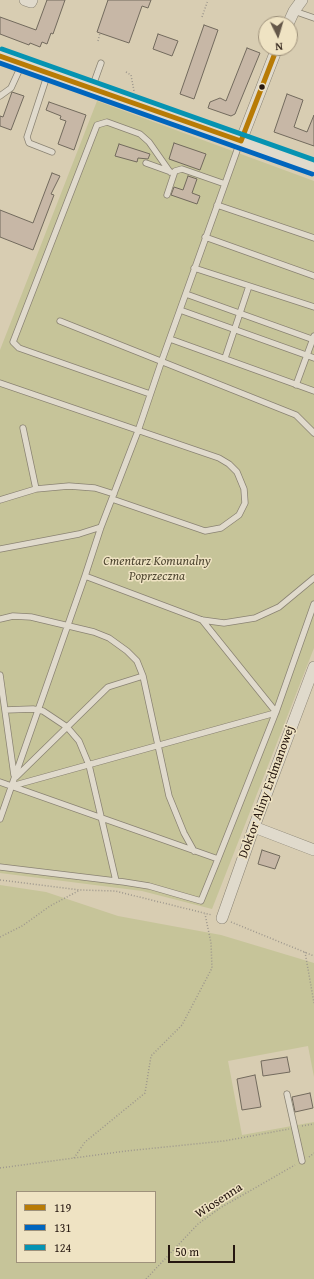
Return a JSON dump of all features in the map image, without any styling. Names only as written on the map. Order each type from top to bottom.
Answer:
[{"type":"street","points":[[25,0],[31,2],[32,0]]},
{"type":"street","points":[[292,16],[302,0]]},
{"type":"street","points":[[0,56],[314,167]]},
{"type":"street","points":[[241,141],[274,56]]},
{"type":"street","name":"Doktor Aliny Erdmanowej","points":[[222,918],[254,827],[314,667]]},
{"type":"street","points":[[254,827],[313,847]]},
{"type":"lane","points":[[294,11],[314,18]]},
{"type":"lane","points":[[92,89],[101,63]]},
{"type":"lane","points":[[0,96],[11,88],[22,64]]},
{"type":"lane","points":[[48,73],[27,137],[29,143],[52,152]]},
{"type":"lane","points":[[150,394],[18,348],[13,342],[97,125],[107,122],[140,134],[149,142],[172,173],[167,195]]},
{"type":"lane","points":[[0,819],[101,527],[138,431],[205,237],[241,141]]},
{"type":"lane","points":[[146,163],[172,173],[182,169],[225,184]]},
{"type":"lane","points":[[217,205],[314,238]]},
{"type":"lane","points":[[205,237],[314,276]]},
{"type":"lane","points":[[194,268],[314,308]]},
{"type":"lane","points":[[225,358],[249,286]]},
{"type":"lane","points":[[186,294],[314,338],[296,385]]},
{"type":"lane","points":[[180,310],[314,358]]},
{"type":"lane","points":[[60,321],[162,360],[296,415],[314,433]]},
{"type":"lane","points":[[170,339],[314,392]]},
{"type":"lane","points":[[0,383],[219,458],[230,464],[237,472],[244,488],[245,503],[238,515],[221,528],[205,532],[113,497],[94,488],[69,486],[36,489],[0,500]]},
{"type":"lane","points":[[23,428],[36,489]]},
{"type":"lane","points":[[0,549],[79,534],[101,527]]},
{"type":"lane","points":[[85,576],[202,620],[224,623],[255,618],[279,607],[314,578]]},
{"type":"lane","points":[[0,867],[149,886],[201,901],[275,712],[314,604]]},
{"type":"lane","points":[[0,618],[13,616],[31,617],[68,625],[109,638],[127,651],[136,662],[143,676],[169,796],[181,827],[194,851]]},
{"type":"lane","points":[[202,620],[275,712]]},
{"type":"lane","points":[[0,675],[14,778]]},
{"type":"lane","points":[[14,778],[108,687],[143,676]]},
{"type":"lane","points":[[5,710],[38,710],[67,727],[79,741],[89,765],[116,881]]},
{"type":"lane","points":[[11,786],[275,712]]},
{"type":"lane","points":[[0,782],[218,859]]},
{"type":"lane","points":[[287,1094],[302,1161]]},
{"type":"path","points":[[202,16],[208,0]]},
{"type":"path","points":[[98,41],[100,33]]},
{"type":"path","points":[[126,72],[131,75],[135,94]]},
{"type":"path","points":[[0,880],[80,890],[115,891],[222,918],[314,956]]},
{"type":"path","points":[[0,937],[22,926],[50,906],[80,890]]},
{"type":"path","points":[[74,1158],[85,1142],[145,1092],[151,1056],[182,1025],[212,968],[211,943],[205,913]]},
{"type":"path","points":[[305,952],[314,1003]]},
{"type":"path","points":[[0,1168],[224,1141],[314,1124]]},
{"type":"path","name":"Wiosenna","points":[[146,1279],[198,1224],[220,1208],[314,1154]]},
{"type":"green space","name":"Cmentarz Komunalny Poprzeczna","points":[[97,101],[314,181],[314,648],[212,909],[142,891],[0,873],[0,350]]},
{"type":"green space","points":[[0,885],[46,892],[118,916],[221,935],[314,963],[314,1077],[308,1046],[228,1061],[242,1135],[314,1122],[314,1279],[0,1279]]},
{"type":"building","points":[[47,0],[65,0],[53,34],[51,33],[47,44],[42,42],[40,47],[30,43],[29,45],[0,34],[0,17],[36,30]]},
{"type":"building","points":[[108,0],[151,0],[148,8],[142,6],[129,43],[97,32]]},
{"type":"building","points":[[204,25],[218,30],[194,99],[180,94]]},
{"type":"building","points":[[158,34],[178,41],[172,56],[153,49]]},
{"type":"building","points":[[247,48],[258,52],[259,56],[235,114],[231,116],[208,108],[210,102],[220,98],[226,101]]},
{"type":"building","points":[[12,92],[24,96],[11,130],[0,126],[0,116],[3,117]]},
{"type":"building","points":[[287,94],[303,100],[294,127],[307,132],[314,115],[314,146],[274,132]]},
{"type":"building","points":[[49,102],[86,115],[74,150],[58,144],[66,121],[60,119],[61,116],[46,110]]},
{"type":"building","points":[[174,143],[206,154],[200,170],[169,159]]},
{"type":"building","points":[[119,144],[150,154],[148,159],[138,158],[137,162],[115,156]]},
{"type":"building","points":[[52,173],[60,176],[51,194],[54,195],[33,250],[0,237],[0,210],[33,223]]},
{"type":"building","points":[[188,176],[197,179],[192,193],[200,196],[197,204],[171,195],[174,187],[183,190]]},
{"type":"building","points":[[262,850],[280,856],[275,869],[258,864]]},
{"type":"building","points":[[287,1057],[290,1072],[263,1076],[261,1061]]},
{"type":"building","points":[[255,1075],[261,1107],[242,1110],[237,1079]]},
{"type":"building","points":[[310,1093],[313,1108],[295,1112],[292,1097]]},
{"type":"transit line","name":"124","points":[[2,49],[314,160]]},
{"type":"transit line","name":"119","points":[[0,56],[241,141],[274,56]]},
{"type":"transit line","name":"131","points":[[0,63],[312,174]]}]
